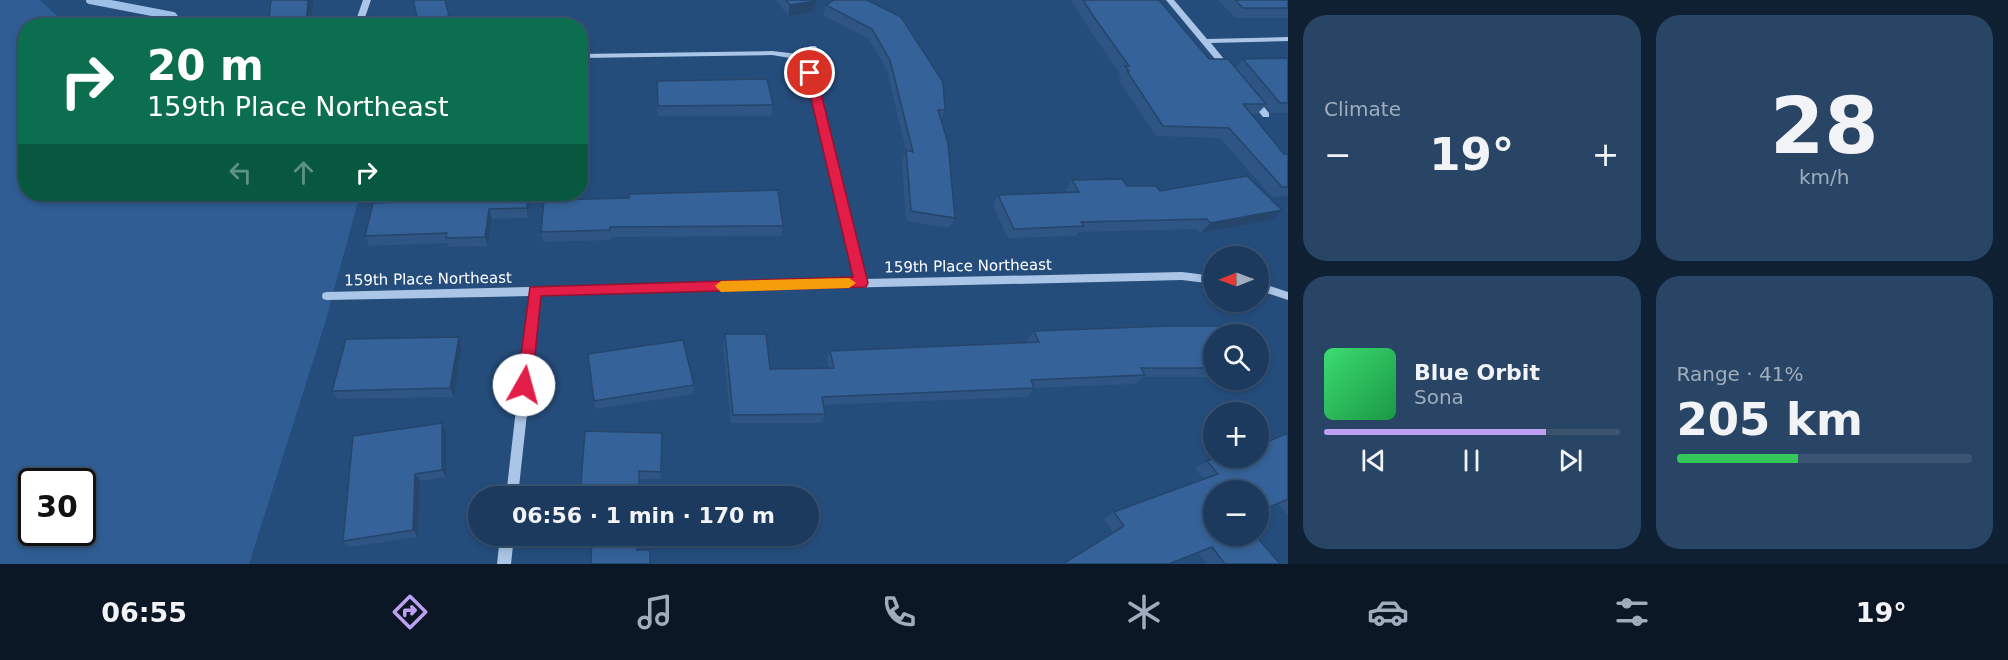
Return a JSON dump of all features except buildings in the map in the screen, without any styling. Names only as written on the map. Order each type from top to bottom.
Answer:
[{"type":"street","points":[[361,18],[367,0]]},
{"type":"street","points":[[1170,0],[1236,78]]},
{"type":"street","points":[[1205,41],[1288,39]]},
{"type":"street","points":[[588,56],[772,52],[799,57],[813,48]]},
{"type":"street","points":[[799,57],[810,73],[861,283]]},
{"type":"street","points":[[1243,87],[1266,115]]},
{"type":"street","name":"159th Place Northeast","points":[[327,296],[1182,276],[1203,279]]},
{"type":"street","points":[[1269,290],[1288,296]]},
{"type":"street","points":[[513,486],[535,291]]},
{"type":"street","points":[[504,564],[506,546]]},
{"type":"shaded area","points":[[0,0],[40,0],[59,18],[18,18],[18,201],[358,201],[325,323],[249,564],[0,564]]},
{"type":"waterway","points":[[90,0],[174,18]]},
{"type":"slow traffic","points":[[721,286],[849,283]]},
{"type":"route","points":[[524,385],[535,291],[861,283],[810,73]]}]
